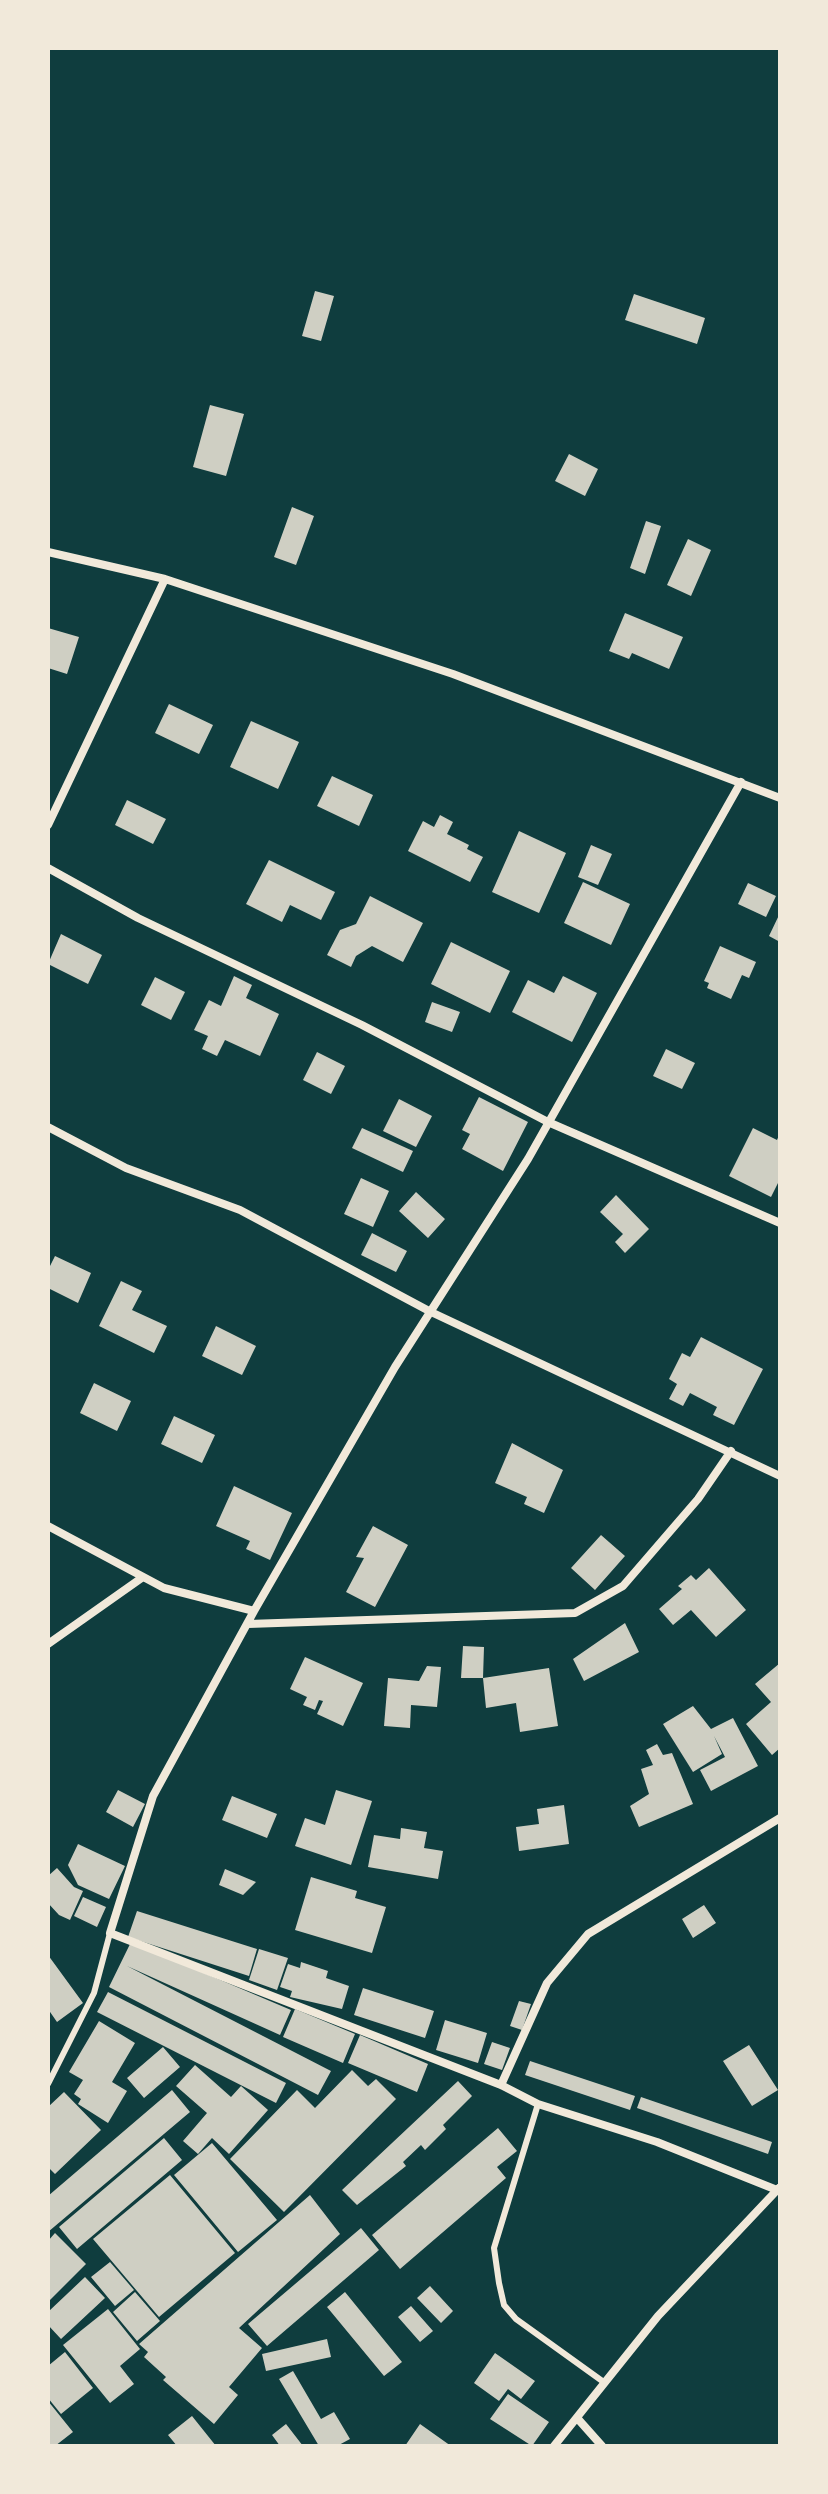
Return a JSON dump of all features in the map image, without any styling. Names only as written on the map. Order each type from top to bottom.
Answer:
[{"type":"street","points":[[48,552],[165,579],[453,674],[780,798]]},
{"type":"street","points":[[48,825],[165,579]]},
{"type":"street","points":[[554,2446],[658,2316],[778,2189],[657,2142],[538,2104],[501,2085],[110,1933],[153,1796],[254,1611],[548,1122],[741,782]]},
{"type":"street","points":[[48,868],[138,918],[362,1025],[548,1122],[780,1223]]},
{"type":"street","points":[[48,1127],[126,1168],[240,1210],[431,1312],[780,1476]]},
{"type":"street","points":[[248,1624],[575,1613],[623,1586],[698,1499],[731,1451]]},
{"type":"street","points":[[48,1526],[164,1588],[254,1611]]},
{"type":"street","points":[[48,1644],[143,1577]]},
{"type":"street","points":[[501,2085],[547,1983],[588,1934],[780,1818]]},
{"type":"street","points":[[578,2419],[602,2446]]},
{"type":"lane","points":[[48,2084],[94,1993],[110,1933]]},
{"type":"lane","points":[[538,2104],[494,2248],[504,2305],[516,2319],[605,2383]]},
{"type":"building","points":[[315,291],[334,296],[321,341],[302,336]]},
{"type":"building","points":[[634,294],[705,318],[697,344],[625,320]]},
{"type":"building","points":[[210,405],[244,414],[226,476],[193,467]]},
{"type":"building","points":[[569,454],[598,469],[585,496],[555,481]]},
{"type":"building","points":[[292,507],[314,516],[296,565],[274,557]]},
{"type":"building","points":[[646,521],[661,526],[645,574],[630,568]]},
{"type":"building","points":[[688,539],[711,550],[691,596],[667,585]]},
{"type":"building","points":[[625,613],[683,637],[669,669],[632,653],[629,659],[609,651]]},
{"type":"building","points":[[48,628],[79,637],[67,674],[48,668]]},
{"type":"building","points":[[169,704],[213,725],[199,754],[155,733]]},
{"type":"building","points":[[251,721],[299,742],[278,789],[230,767]]},
{"type":"building","points":[[332,776],[373,795],[359,826],[317,806]]},
{"type":"building","points":[[127,800],[166,819],[153,844],[115,825]]},
{"type":"building","points":[[440,815],[453,822],[447,834],[469,845],[467,849],[483,857],[470,882],[408,851],[423,821],[434,827]]},
{"type":"building","points":[[519,831],[566,853],[539,913],[492,892]]},
{"type":"building","points":[[591,845],[612,854],[598,885],[578,877]]},
{"type":"building","points":[[269,860],[335,892],[321,920],[290,905],[282,922],[246,904]]},
{"type":"building","points":[[583,882],[630,904],[611,945],[564,923]]},
{"type":"building","points":[[748,883],[776,896],[766,917],[738,904]]},
{"type":"building","points":[[370,896],[423,923],[403,962],[372,946],[356,956],[351,967],[327,955],[340,930],[356,924]]},
{"type":"building","points":[[780,913],[780,942],[769,936]]},
{"type":"building","points":[[61,934],[102,955],[88,984],[48,964]]},
{"type":"building","points":[[451,942],[510,971],[490,1013],[431,984]]},
{"type":"building","points":[[720,946],[756,962],[749,978],[742,975],[731,999],[707,988],[709,983],[704,981]]},
{"type":"building","points":[[234,976],[252,985],[246,998],[279,1014],[260,1056],[225,1040],[217,1056],[202,1049],[208,1036],[194,1030],[209,1000],[221,1006]]},
{"type":"building","points":[[563,976],[597,993],[572,1042],[512,1012],[528,980],[554,993]]},
{"type":"building","points":[[155,977],[185,992],[171,1020],[141,1005]]},
{"type":"building","points":[[432,1002],[460,1012],[452,1032],[425,1022]]},
{"type":"building","points":[[666,1049],[695,1063],[682,1089],[653,1076]]},
{"type":"building","points":[[317,1052],[345,1066],[331,1094],[303,1080]]},
{"type":"building","points":[[479,1097],[528,1122],[503,1171],[462,1149],[470,1134],[462,1130]]},
{"type":"building","points":[[399,1099],[432,1116],[416,1147],[383,1131]]},
{"type":"building","points":[[362,1128],[413,1151],[403,1172],[352,1148]]},
{"type":"building","points":[[753,1128],[777,1140],[780,1133],[780,1179],[771,1197],[729,1176]]},
{"type":"building","points":[[361,1178],[389,1191],[373,1227],[344,1214]]},
{"type":"building","points":[[416,1192],[445,1219],[428,1238],[399,1211]]},
{"type":"building","points":[[616,1195],[649,1229],[625,1253],[615,1242],[623,1234],[600,1212]]},
{"type":"building","points":[[372,1233],[407,1251],[396,1272],[361,1255]]},
{"type":"building","points":[[55,1256],[91,1273],[78,1303],[48,1288],[48,1270]]},
{"type":"building","points":[[121,1281],[142,1291],[132,1310],[167,1326],[154,1353],[99,1326]]},
{"type":"building","points":[[216,1326],[256,1346],[242,1375],[202,1356]]},
{"type":"building","points":[[701,1337],[763,1369],[734,1425],[713,1415],[717,1407],[690,1393],[683,1406],[669,1399],[677,1384],[669,1379],[682,1353],[690,1357]]},
{"type":"building","points":[[94,1383],[131,1401],[117,1431],[80,1413]]},
{"type":"building","points":[[174,1416],[215,1435],[202,1463],[161,1444]]},
{"type":"building","points":[[512,1443],[563,1470],[544,1513],[524,1504],[527,1497],[495,1483]]},
{"type":"building","points":[[234,1486],[292,1513],[270,1560],[246,1549],[250,1541],[216,1526]]},
{"type":"building","points":[[373,1526],[408,1545],[375,1607],[346,1592],[364,1558],[356,1557]]},
{"type":"building","points":[[601,1535],[625,1556],[595,1590],[571,1568]]},
{"type":"building","points":[[709,1568],[746,1610],[716,1637],[691,1610],[673,1625],[659,1609],[682,1589],[678,1586],[691,1575],[696,1580]]},
{"type":"building","points":[[625,1623],[639,1652],[584,1681],[573,1659]]},
{"type":"building","points":[[463,1646],[484,1647],[483,1678],[461,1678]]},
{"type":"building","points":[[305,1657],[363,1683],[343,1726],[317,1714],[323,1701],[319,1700],[315,1710],[303,1705],[307,1697],[290,1689]]},
{"type":"building","points":[[780,1663],[780,1748],[772,1755],[746,1724],[771,1702],[755,1684]]},
{"type":"building","points":[[427,1666],[441,1667],[437,1707],[411,1705],[410,1728],[384,1726],[388,1678],[419,1681]]},
{"type":"building","points":[[549,1668],[558,1726],[520,1732],[516,1703],[486,1708],[483,1678]]},
{"type":"building","points":[[693,1706],[711,1729],[733,1718],[758,1766],[711,1791],[700,1770],[725,1757],[714,1736],[722,1754],[693,1772],[663,1724]]},
{"type":"building","points":[[657,1744],[663,1755],[672,1753],[693,1804],[639,1827],[630,1806],[649,1794],[641,1769],[653,1765],[646,1750]]},
{"type":"building","points":[[118,1790],[145,1804],[133,1827],[106,1812]]},
{"type":"building","points":[[336,1790],[372,1801],[351,1865],[295,1846],[305,1818],[325,1825]]},
{"type":"building","points":[[232,1796],[277,1814],[267,1838],[222,1820]]},
{"type":"building","points":[[564,1805],[569,1844],[519,1851],[516,1827],[539,1824],[537,1809]]},
{"type":"building","points":[[401,1828],[427,1832],[424,1848],[443,1851],[438,1879],[368,1867],[374,1835],[400,1839]]},
{"type":"building","points":[[78,1844],[125,1866],[109,1899],[78,1885],[68,1865]]},
{"type":"building","points":[[57,1868],[74,1887],[83,1891],[70,1920],[59,1915],[48,1903],[48,1876]]},
{"type":"building","points":[[225,1869],[256,1882],[243,1895],[219,1885]]},
{"type":"building","points":[[311,1877],[357,1891],[355,1898],[386,1907],[372,1953],[295,1930]]},
{"type":"building","points":[[83,1897],[106,1907],[97,1927],[74,1916]]},
{"type":"building","points":[[704,1905],[716,1923],[693,1938],[682,1919]]},
{"type":"building","points":[[137,1911],[257,1949],[249,1976],[128,1937]]},
{"type":"building","points":[[131,1942],[291,2010],[280,2035],[127,1966],[331,2071],[318,2095],[109,1987]]},
{"type":"building","points":[[259,1949],[288,1958],[277,1990],[249,1980]]},
{"type":"building","points":[[48,1955],[83,2003],[57,2022],[48,2009]]},
{"type":"building","points":[[301,1962],[328,1971],[326,1978],[349,1986],[342,2009],[290,1997],[292,1991],[280,1987],[288,1964],[300,1968]]},
{"type":"building","points":[[363,1988],[434,2011],[425,2038],[354,2015]]},
{"type":"building","points":[[108,1992],[286,2083],[276,2103],[97,2012]]},
{"type":"building","points":[[519,2001],[531,2004],[522,2030],[510,2026]]},
{"type":"building","points":[[295,2009],[355,2034],[343,2063],[283,2037]]},
{"type":"building","points":[[445,2020],[487,2033],[478,2063],[436,2050]]},
{"type":"building","points":[[99,2021],[135,2043],[112,2082],[127,2091],[108,2123],[78,2104],[81,2099],[74,2094],[83,2080],[69,2072]]},
{"type":"building","points":[[360,2035],[428,2064],[417,2092],[348,2063]]},
{"type":"building","points":[[492,2042],[510,2048],[502,2070],[484,2064]]},
{"type":"building","points":[[749,2045],[778,2090],[752,2106],[723,2061]]},
{"type":"building","points":[[163,2047],[180,2067],[144,2098],[127,2078]]},
{"type":"building","points":[[530,2061],[635,2096],[630,2110],[525,2075]]},
{"type":"building","points":[[195,2065],[231,2097],[241,2086],[268,2110],[229,2154],[212,2138],[198,2154],[183,2141],[207,2113],[176,2086]]},
{"type":"building","points":[[352,2070],[368,2086],[376,2079],[396,2099],[284,2212],[230,2159],[297,2090],[315,2108]]},
{"type":"building","points":[[458,2081],[472,2096],[443,2125],[446,2129],[425,2150],[421,2145],[403,2162],[406,2166],[357,2205],[342,2190]]},
{"type":"building","points":[[172,2090],[190,2112],[48,2232],[48,2196]]},
{"type":"building","points":[[64,2092],[101,2130],[55,2174],[48,2167],[48,2107]]},
{"type":"building","points":[[641,2097],[772,2142],[768,2154],[637,2108]]},
{"type":"building","points":[[498,2128],[517,2151],[497,2167],[506,2178],[400,2269],[372,2235]]},
{"type":"building","points":[[164,2138],[182,2160],[77,2249],[59,2227]]},
{"type":"building","points":[[212,2143],[277,2220],[238,2252],[174,2175]]},
{"type":"building","points":[[170,2175],[235,2253],[159,2317],[93,2239]]},
{"type":"building","points":[[310,2195],[340,2234],[239,2328],[262,2348],[229,2387],[238,2395],[214,2424],[163,2380],[166,2377],[144,2357],[148,2352],[139,2344]]},
{"type":"building","points":[[361,2228],[379,2250],[267,2346],[248,2324]]},
{"type":"building","points":[[55,2233],[86,2264],[48,2302],[48,2241]]},
{"type":"building","points":[[110,2262],[134,2290],[115,2306],[91,2277]]},
{"type":"building","points":[[85,2277],[105,2298],[61,2339],[48,2325],[48,2312]]},
{"type":"building","points":[[430,2286],[453,2311],[441,2323],[417,2298]]},
{"type":"building","points":[[135,2292],[160,2321],[137,2341],[113,2312]]},
{"type":"building","points":[[345,2292],[402,2362],[384,2376],[327,2307]]},
{"type":"building","points":[[411,2306],[433,2331],[420,2342],[398,2317]]},
{"type":"building","points":[[108,2309],[140,2349],[120,2366],[134,2384],[110,2403],[63,2345]]},
{"type":"building","points":[[327,2339],[331,2357],[266,2371],[262,2354]]},
{"type":"building","points":[[65,2352],[93,2388],[61,2414],[48,2398],[48,2366]]},
{"type":"building","points":[[495,2353],[535,2381],[521,2399],[508,2389],[499,2401],[474,2383]]},
{"type":"building","points":[[293,2371],[321,2419],[334,2412],[350,2439],[337,2446],[319,2446],[279,2379]]},
{"type":"building","points":[[508,2394],[549,2422],[532,2446],[490,2419]]},
{"type":"building","points":[[48,2401],[73,2432],[55,2446],[48,2446]]},
{"type":"building","points":[[192,2416],[216,2446],[177,2446],[168,2435]]},
{"type":"building","points":[[286,2424],[303,2446],[280,2446],[272,2435]]},
{"type":"building","points":[[420,2424],[451,2446],[405,2446]]}]
